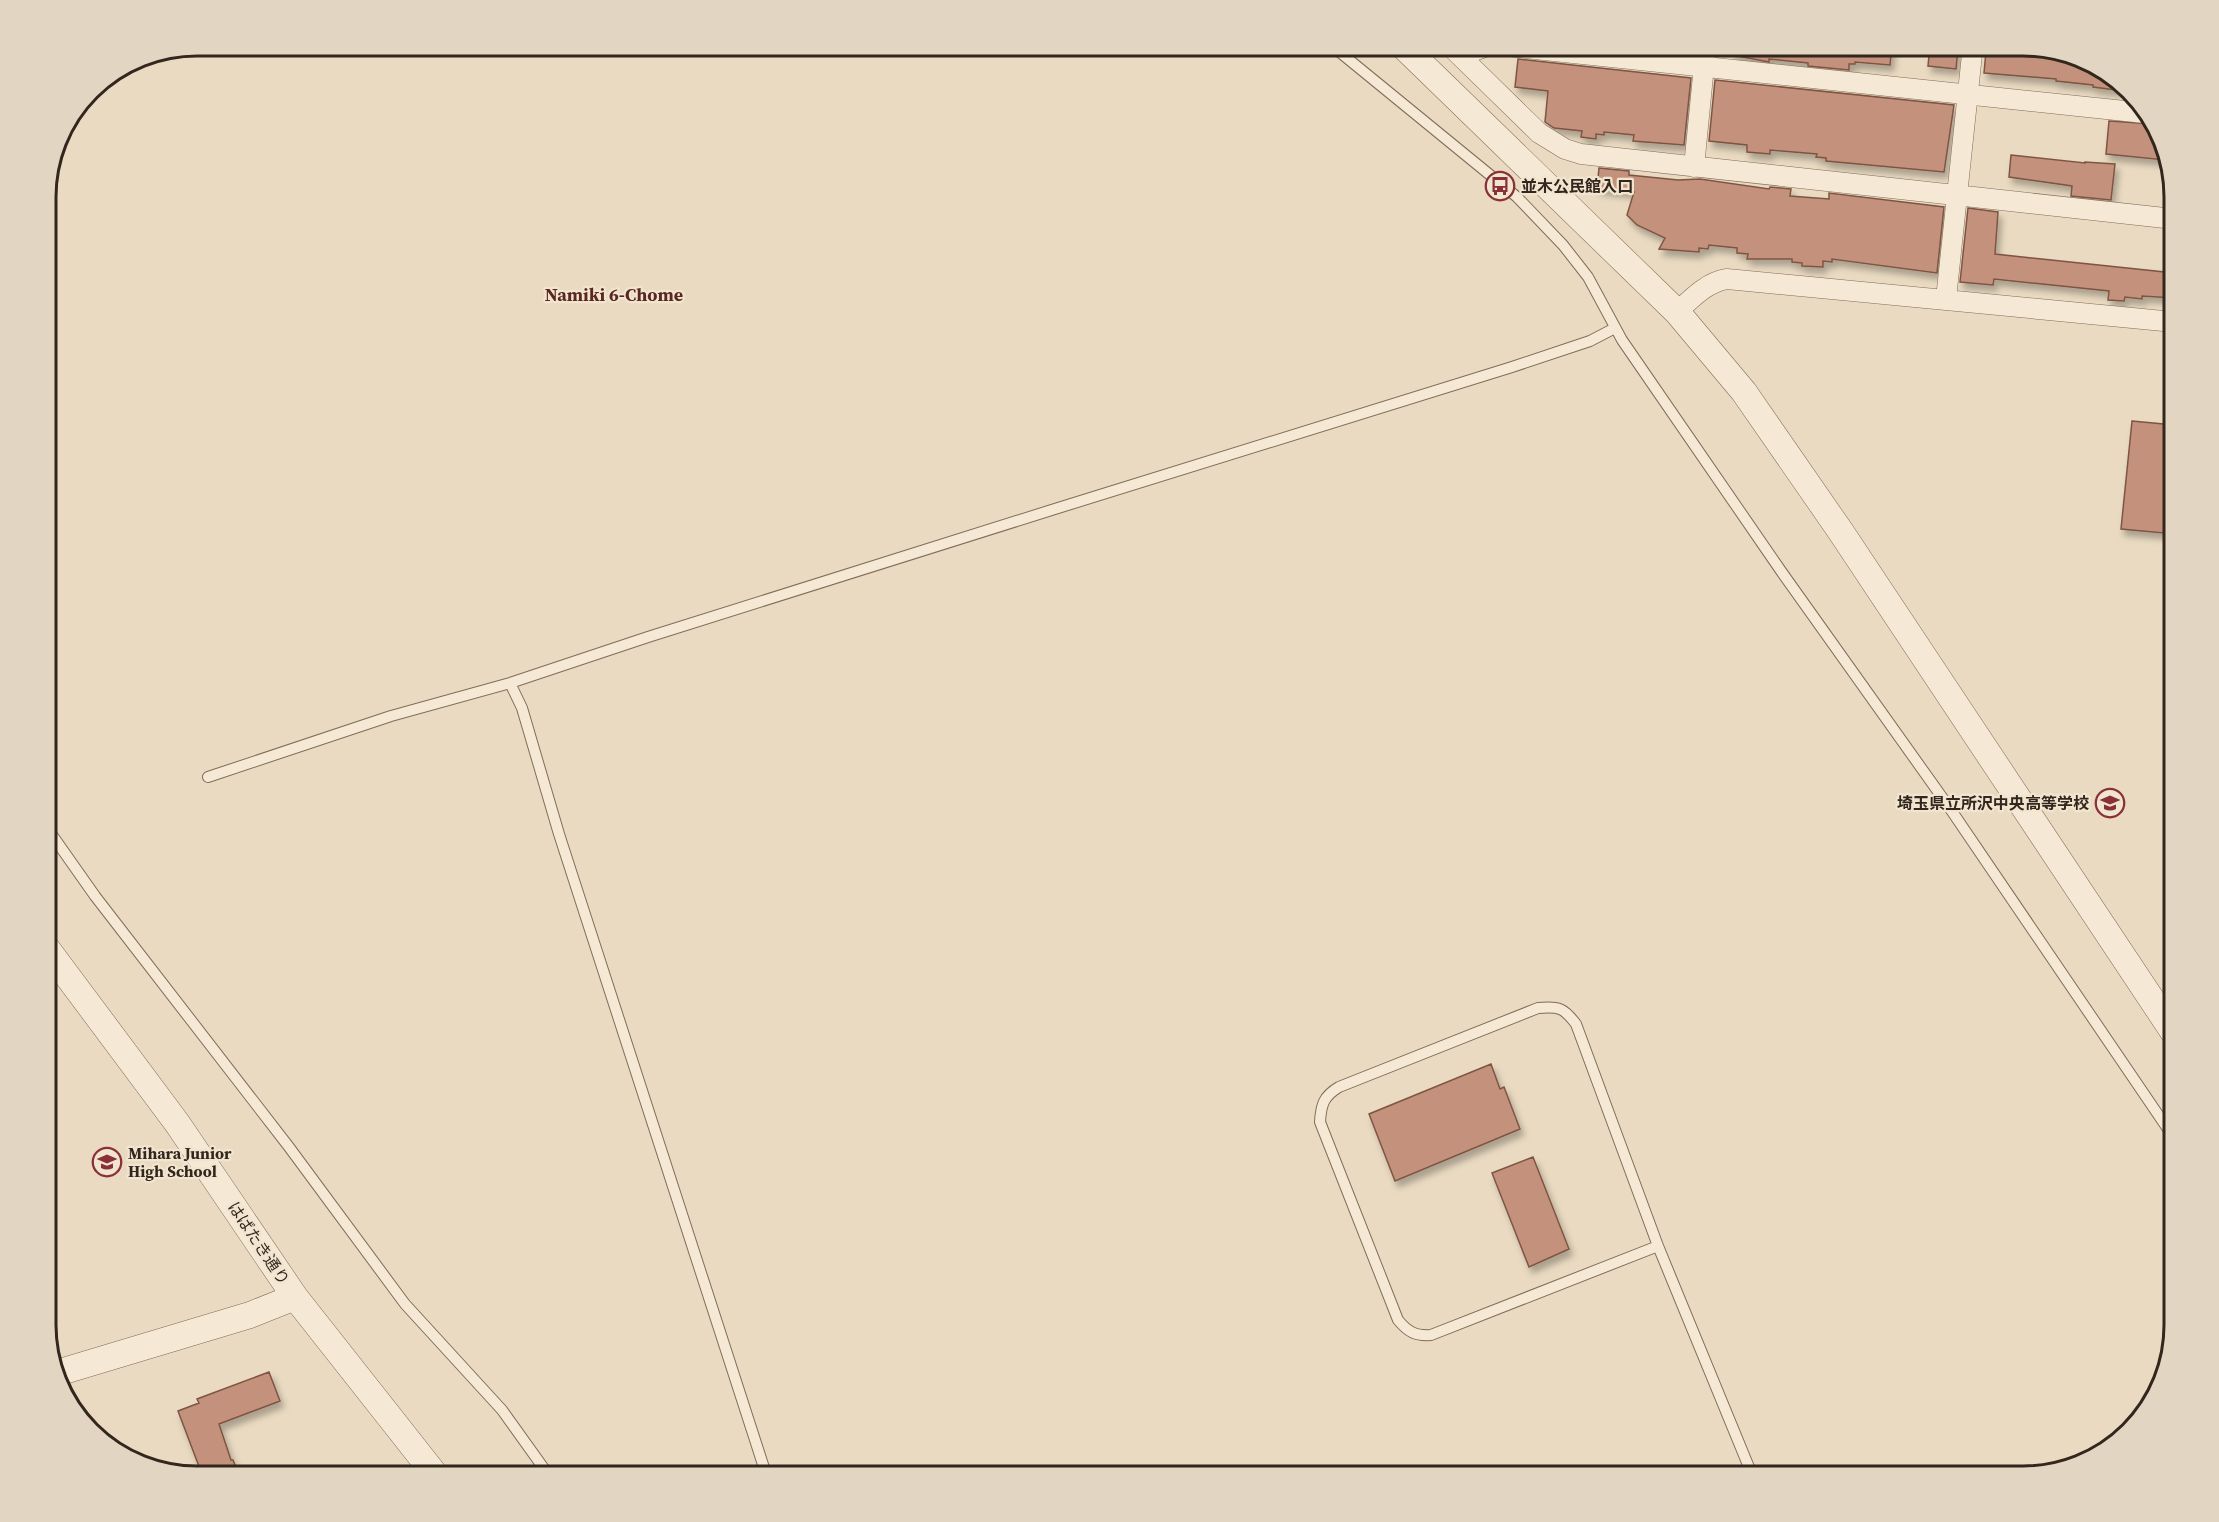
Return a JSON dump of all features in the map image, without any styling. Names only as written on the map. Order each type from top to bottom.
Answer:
[{"type":"street","points":[[1421,56],[1677,312],[1744,392],[2164,1018]]},
{"type":"street","points":[[1460,56],[1539,133],[1565,149],[1602,158],[2164,218]]},
{"type":"street","points":[[1605,56],[2135,112]]},
{"type":"street","points":[[1694,167],[1705,56]]},
{"type":"street","points":[[1946,299],[1971,56]]},
{"type":"street","points":[[1677,312],[1706,287],[1717,280],[1727,279],[2164,321]]},
{"type":"street","name":"はばたき通り","points":[[56,961],[177,1123],[295,1298],[428,1466]]},
{"type":"street","points":[[63,1371],[250,1315],[295,1298]]},
{"type":"lane","points":[[1344,56],[1517,197],[1563,245],[1588,277],[1616,328],[1780,571],[1989,864],[2164,1123]]},
{"type":"lane","points":[[208,777],[391,716],[510,683],[637,640],[1512,367],[1590,341],[1616,328]]},
{"type":"lane","points":[[510,683],[522,708],[559,834],[763,1466]]},
{"type":"lane","points":[[56,841],[94,896],[289,1147],[405,1305],[502,1410],[542,1466]]},
{"type":"lane","points":[[1658,1246],[1431,1335],[1418,1336],[1407,1331],[1398,1320],[1320,1122],[1321,1107],[1327,1094],[1339,1087],[1538,1008],[1554,1006],[1567,1012],[1576,1024],[1658,1246],[1748,1466]]},
{"type":"building","points":[[1737,56],[1891,56],[1890,65],[1855,62],[1855,64],[1849,64],[1849,70],[1769,59],[1769,62]]},
{"type":"building","points":[[1929,56],[1957,56],[1956,69],[1928,66]]},
{"type":"building","points":[[1986,56],[2041,57],[2059,60],[2085,70],[2113,90],[2056,81],[2056,79],[1984,73]]},
{"type":"building","points":[[1518,59],[1691,78],[1684,145],[1633,141],[1634,135],[1604,132],[1604,135],[1596,134],[1596,139],[1581,137],[1582,131],[1554,128],[1545,122],[1548,91],[1515,87]]},
{"type":"building","points":[[1715,80],[1954,105],[1944,172],[1826,161],[1826,158],[1816,157],[1817,154],[1770,150],[1770,154],[1747,152],[1747,145],[1709,141]]},
{"type":"building","points":[[2109,121],[2143,123],[2158,159],[2106,154]]},
{"type":"building","points":[[2011,155],[2115,164],[2111,200],[2071,196],[2072,186],[2009,177]]},
{"type":"building","points":[[1599,168],[1629,171],[1629,175],[1678,180],[1700,179],[1769,189],[1770,187],[1791,189],[1790,196],[1829,199],[1829,193],[1944,207],[1937,273],[1832,259],[1832,262],[1823,261],[1823,267],[1802,266],[1802,263],[1792,262],[1792,259],[1747,259],[1748,254],[1737,253],[1737,248],[1709,245],[1708,249],[1699,248],[1699,252],[1659,249],[1665,238],[1637,225],[1627,215],[1634,192],[1597,188]]},
{"type":"building","points":[[1968,208],[1998,212],[1995,254],[2164,272],[2164,297],[2142,296],[2142,299],[2125,297],[2124,301],[2108,300],[2109,291],[1994,279],[1993,285],[1960,282]]},
{"type":"building","points":[[2132,421],[2164,424],[2164,533],[2121,529]]},
{"type":"building","points":[[1491,1064],[1500,1089],[1504,1087],[1520,1129],[1395,1181],[1369,1114]]},
{"type":"building","points":[[1533,1157],[1569,1249],[1529,1267],[1492,1173]]},
{"type":"building","points":[[269,1372],[280,1401],[219,1424],[231,1460],[235,1466],[199,1466],[178,1411],[199,1403],[197,1399]]},
{"type":"place","name":"並木公民館入口","points":[[1500,186]]},
{"type":"place","name":"埼玉県立所沢中央高等学校","points":[[2110,803]]},
{"type":"place","name":"Mihara Junior High School","points":[[107,1162]]},
{"type":"district","name":"Namiki 6-Chome","points":[[614,294]]}]
